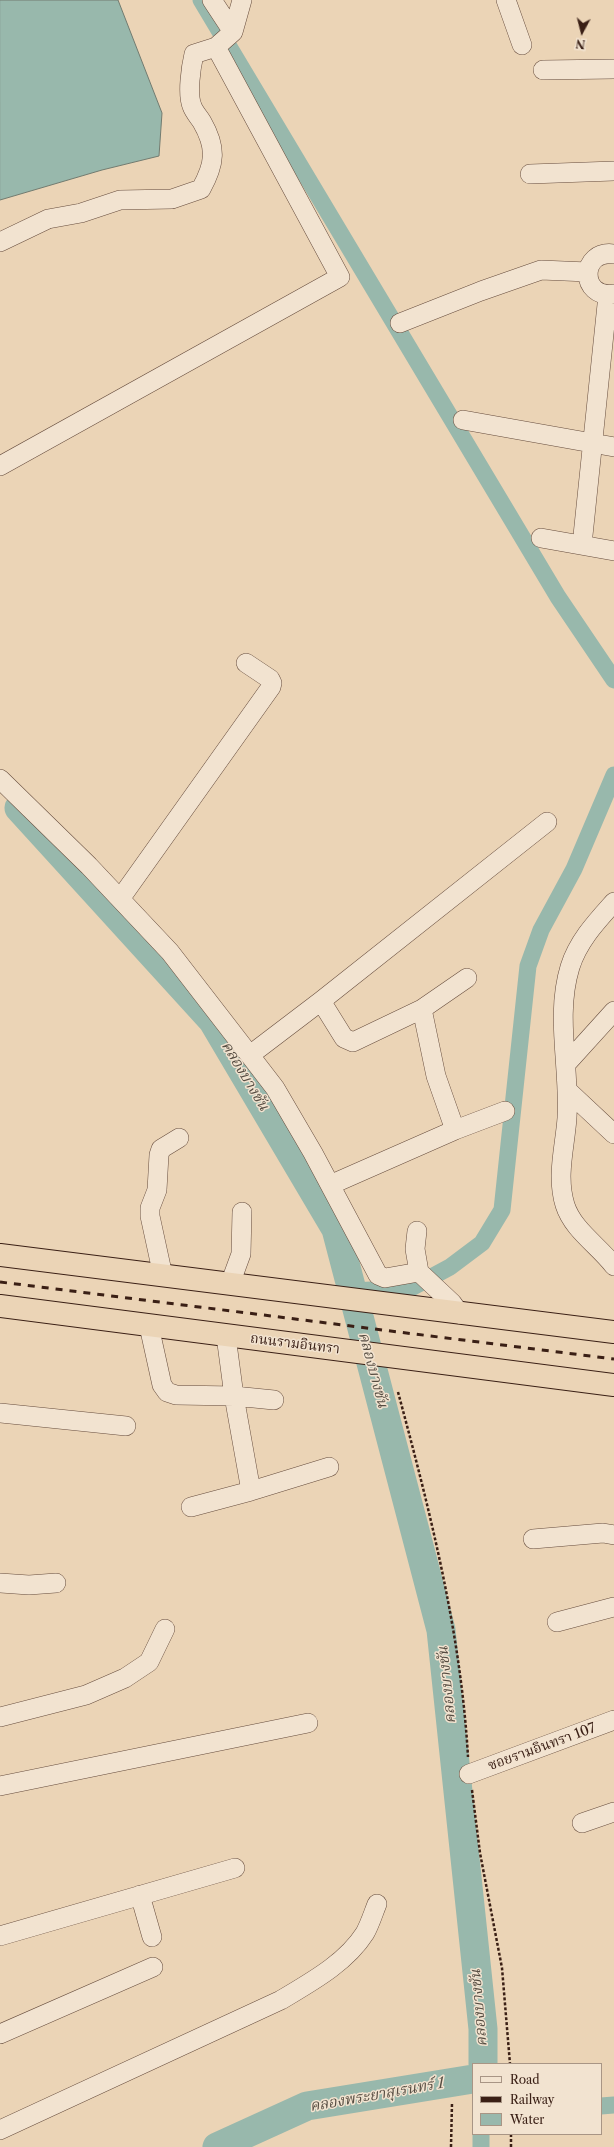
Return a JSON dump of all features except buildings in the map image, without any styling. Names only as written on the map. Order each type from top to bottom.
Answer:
[{"type":"highway","points":[[0,1255],[417,1309],[614,1332]]},
{"type":"highway","name":"ถนนรามอินทรา","points":[[0,1306],[614,1385]]},
{"type":"street","points":[[0,466],[340,277],[224,40],[212,0]]},
{"type":"street","points":[[0,242],[48,219],[81,213],[120,200],[172,199],[201,189],[211,172],[213,151],[203,123],[191,105],[190,71],[194,54],[224,40],[242,0]]},
{"type":"street","points":[[506,0],[522,45]]},
{"type":"street","points":[[543,70],[614,69]]},
{"type":"street","points":[[530,174],[614,171]]},
{"type":"street","points":[[582,545],[594,443],[609,343],[611,295],[595,290],[588,279],[588,272],[589,265],[599,255],[614,251]]},
{"type":"street","points":[[400,323],[481,291],[541,270],[588,272]]},
{"type":"street","points":[[463,420],[614,447]]},
{"type":"street","points":[[541,538],[614,551]]},
{"type":"street","points":[[120,899],[271,687],[272,683],[270,679],[246,663]]},
{"type":"street","points":[[0,779],[120,899],[170,952],[250,1055],[275,1088],[330,1185],[378,1275],[385,1278],[425,1278]]},
{"type":"street","points":[[250,1055],[321,1001],[547,822]]},
{"type":"street","points":[[614,902],[592,927],[578,948],[570,967],[564,1000],[563,1026],[567,1063],[567,1118],[561,1174],[561,1187],[565,1206],[572,1220],[614,1266]]},
{"type":"street","points":[[321,1001],[344,1038],[353,1042],[422,1009],[467,978]]},
{"type":"street","points":[[422,1009],[436,1076],[455,1130]]},
{"type":"street","points":[[567,1063],[614,1011]]},
{"type":"street","points":[[567,1090],[614,1134]]},
{"type":"street","points":[[330,1185],[455,1130],[505,1111]]},
{"type":"street","points":[[163,1276],[150,1216],[150,1208],[157,1190],[159,1155],[161,1149],[179,1138]]},
{"type":"street","points":[[230,1284],[240,1254],[242,1212]]},
{"type":"street","points":[[417,1231],[415,1249],[425,1278],[452,1303],[460,1314]]},
{"type":"street","points":[[149,1326],[162,1385],[167,1392],[176,1395],[234,1396],[274,1400]]},
{"type":"street","points":[[226,1336],[234,1396],[251,1491]]},
{"type":"street","points":[[0,1413],[126,1426]]},
{"type":"street","points":[[191,1507],[251,1491],[329,1467]]},
{"type":"street","points":[[533,1539],[603,1533],[614,1535]]},
{"type":"street","points":[[0,1583],[29,1585],[56,1583]]},
{"type":"street","points":[[557,1622],[614,1607]]},
{"type":"street","points":[[0,1717],[86,1695],[125,1678],[149,1662],[165,1629]]},
{"type":"street","name":"ซอยรามอินทรา 107","points":[[470,1774],[614,1720]]},
{"type":"street","points":[[0,1786],[308,1723]]},
{"type":"street","points":[[582,1823],[614,1812]]},
{"type":"street","points":[[0,1936],[235,1868]]},
{"type":"street","points":[[140,1895],[152,1937]]},
{"type":"street","points":[[0,2130],[281,2000],[311,1982],[356,1946],[366,1931],[377,1904]]},
{"type":"street","points":[[0,2034],[153,1967]]},
{"type":"path","points":[[398,1392],[418,1466],[446,1590],[466,1722],[470,1774],[480,1853],[502,1968],[510,2063]]},
{"type":"path","points":[[451,2147],[452,2103]]},
{"type":"path","points":[[511,2135],[511,2147]]},
{"type":"water","points":[[0,0],[118,0],[162,113],[159,156],[102,170],[0,200]]},
{"type":"waterway","points":[[201,0],[558,597],[614,680]]},
{"type":"waterway","points":[[352,1291],[411,1288],[450,1267],[482,1243],[502,1210],[528,966],[541,930],[574,869],[614,775]]},
{"type":"waterway","name":"คลองบางชัน","points":[[19,808],[213,1021],[336,1229],[441,1630],[483,2029],[483,2063]]},
{"type":"waterway","name":"คลองพระยาสุเรนทร์ 1","points":[[217,2147],[307,2106],[472,2079]]},
{"type":"waterway","points":[[602,2106],[614,2105]]},
{"type":"waterway","name":"คลองบางชัน","points":[[481,2135],[481,2147]]},
{"type":"railway","points":[[0,1282],[614,1359]]}]
